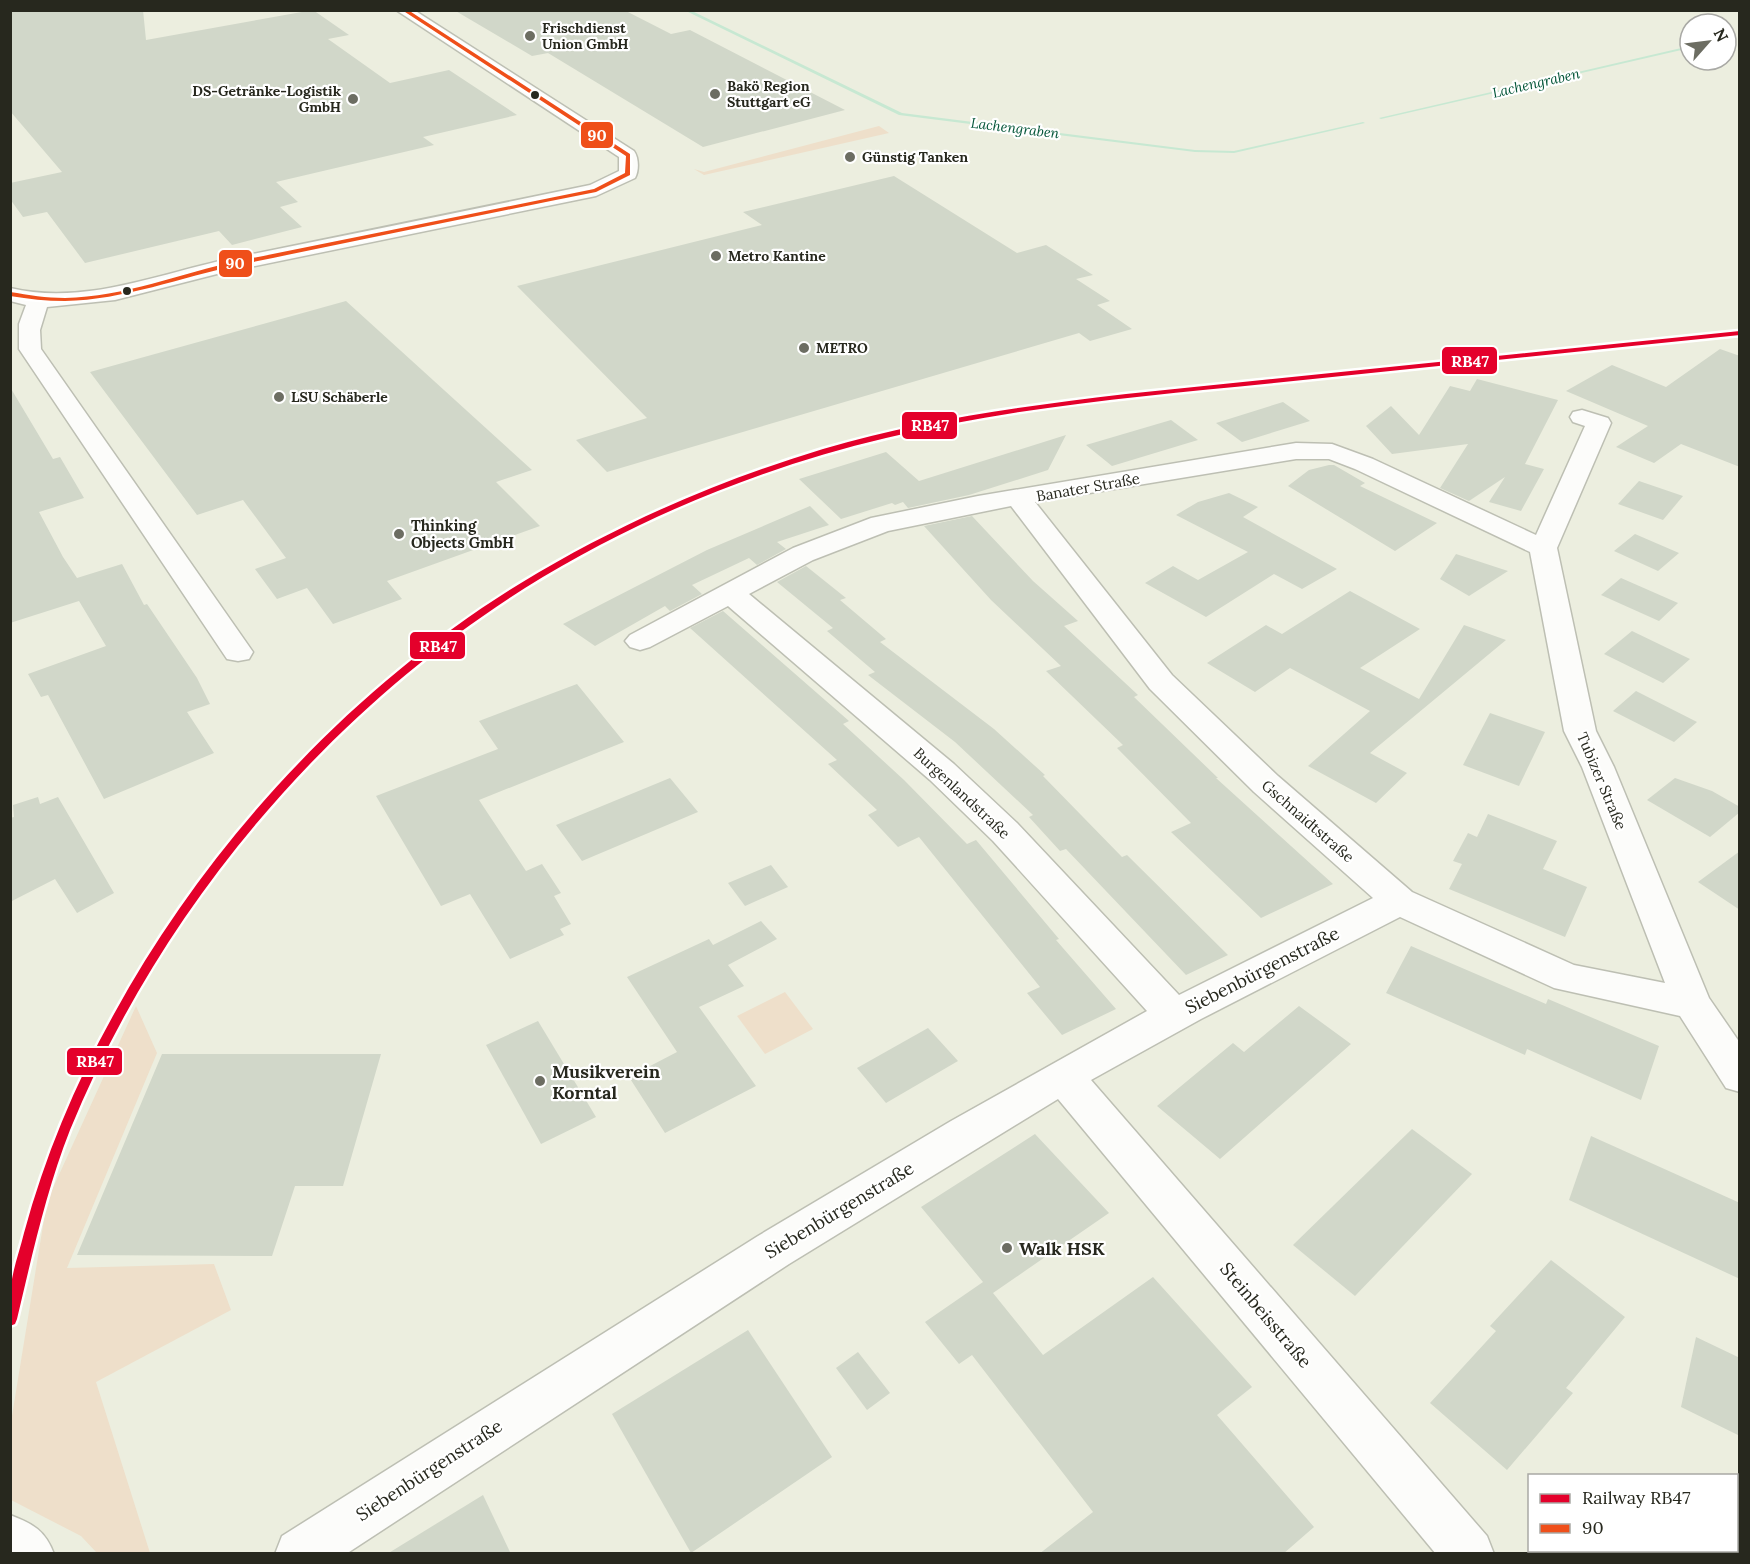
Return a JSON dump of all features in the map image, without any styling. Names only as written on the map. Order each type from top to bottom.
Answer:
[{"type":"street","points":[[10,294],[40,300],[68,299],[126,290],[219,268],[596,190],[628,174],[628,155],[403,10]]},
{"type":"street","points":[[40,300],[31,314],[28,334],[30,349],[238,652]]},
{"type":"street","points":[[1543,548],[1557,524],[1590,438],[1599,423],[1582,417]]},
{"type":"street","name":"Banater Straße","points":[[640,641],[803,554],[881,524],[978,504],[1019,499],[1296,451],[1332,453],[1364,464],[1543,548]]},
{"type":"street","name":"Gschnaidtstraße","points":[[1019,499],[1161,682],[1266,784],[1399,901],[1567,978],[1692,1004]]},
{"type":"street","name":"Tubizer Straße","points":[[1543,548],[1555,617],[1580,731],[1598,767],[1692,1004],[1740,1076]]},
{"type":"street","name":"Burgenlandstraße","points":[[729,592],[942,772],[1005,832],[1174,1015]]},
{"type":"street","name":"Siebenbürgenstraße","points":[[300,1554],[719,1282],[1063,1076],[1174,1015],[1399,901]]},
{"type":"street","name":"Steinbeisstraße","points":[[1063,1076],[1469,1554]]},
{"type":"street","points":[[10,1540],[29,1554]]},
{"type":"shaded area","points":[[879,126],[889,133],[704,175],[694,169],[704,172]]},
{"type":"shaded area","points":[[785,992],[813,1029],[765,1054],[737,1016]]},
{"type":"shaded area","points":[[136,1006],[157,1053],[67,1268],[214,1264],[231,1310],[96,1382],[150,1553],[97,1553],[81,1536],[11,1500],[11,1422],[47,1201]]},
{"type":"building","points":[[10,10],[143,10],[146,40],[313,10],[349,35],[328,39],[390,83],[449,70],[517,115],[423,137],[434,145],[276,182],[298,202],[280,207],[302,227],[232,245],[219,231],[85,263],[47,212],[23,217],[10,199],[10,183],[62,172],[10,111]]},
{"type":"building","points":[[454,10],[624,10],[671,34],[690,30],[845,110],[703,147],[548,53],[532,56]]},
{"type":"building","name":"METRO","points":[[894,176],[1017,253],[1046,245],[1093,275],[1076,279],[1110,301],[1097,305],[1132,329],[1090,341],[1079,333],[607,472],[576,440],[647,418],[517,286],[762,225],[743,212]]},
{"type":"building","points":[[346,301],[532,470],[496,482],[540,526],[387,581],[402,599],[333,624],[307,588],[277,599],[255,569],[286,558],[243,500],[197,515],[90,372]]},
{"type":"building","points":[[1720,349],[1740,356],[1740,467],[1681,444],[1654,463],[1616,447],[1648,426],[1566,391],[1612,365],[1666,387]]},
{"type":"building","points":[[1477,379],[1558,400],[1525,464],[1544,469],[1521,511],[1489,502],[1505,477],[1469,501],[1440,488],[1468,444],[1392,454],[1366,426],[1391,406],[1419,435],[1450,386],[1470,391]]},
{"type":"building","points":[[10,387],[53,459],[60,457],[84,498],[39,512],[63,557],[77,578],[122,564],[144,605],[147,604],[197,678],[210,704],[187,712],[214,753],[104,799],[48,695],[41,697],[28,674],[106,646],[79,601],[10,623]]},
{"type":"building","points":[[1283,402],[1310,421],[1242,442],[1216,423]]},
{"type":"building","points":[[1171,420],[1198,440],[1112,466],[1086,445]]},
{"type":"building","points":[[1066,435],[1048,470],[969,495],[908,508],[903,502],[895,505],[892,503],[841,519],[799,479],[886,452],[919,481]]},
{"type":"building","points":[[1334,465],[1365,483],[1360,486],[1437,523],[1395,551],[1288,486],[1309,470]]},
{"type":"building","points":[[1639,481],[1683,496],[1663,520],[1618,504]]},
{"type":"building","points":[[1229,493],[1258,507],[1243,517],[1337,569],[1302,589],[1274,574],[1206,617],[1145,583],[1173,566],[1198,580],[1248,552],[1176,515],[1198,502]]},
{"type":"building","points":[[810,506],[829,525],[777,542],[786,549],[757,565],[749,558],[692,585],[702,594],[670,611],[665,606],[595,646],[563,624],[707,550]]},
{"type":"building","points":[[972,516],[1033,581],[1078,621],[1064,626],[1138,695],[1134,697],[1218,778],[1216,778],[1333,884],[1261,918],[1171,832],[1191,823],[1117,748],[1123,745],[1046,671],[1061,666],[991,600],[924,526]]},
{"type":"building","points":[[1635,534],[1679,553],[1658,571],[1614,551]]},
{"type":"building","points":[[1456,554],[1508,571],[1469,596],[1440,579]]},
{"type":"building","points":[[806,566],[846,598],[840,600],[886,639],[880,642],[994,729],[1045,775],[1043,776],[1122,857],[1127,855],[1228,955],[1186,975],[1066,849],[1060,851],[1029,817],[1033,815],[955,742],[868,675],[875,672],[827,631],[833,628],[777,582]]},
{"type":"building","points":[[1621,578],[1678,603],[1659,621],[1601,595]]},
{"type":"building","points":[[1350,591],[1420,629],[1360,668],[1419,699],[1464,625],[1506,640],[1370,753],[1407,773],[1376,803],[1308,766],[1370,711],[1290,668],[1255,692],[1207,663],[1266,625],[1282,634]]},
{"type":"building","points":[[723,611],[849,721],[843,724],[904,780],[967,844],[976,840],[1059,939],[1056,940],[1116,1009],[1062,1035],[1027,993],[1040,987],[919,837],[898,847],[868,815],[877,810],[828,764],[837,760],[690,628]]},
{"type":"building","points":[[1632,631],[1690,659],[1663,683],[1604,654]]},
{"type":"building","points":[[577,684],[624,742],[479,800],[526,871],[542,864],[561,893],[554,896],[571,924],[560,929],[564,935],[510,959],[470,894],[441,906],[376,796],[498,749],[479,721]]},
{"type":"building","points":[[1636,691],[1697,722],[1674,742],[1613,711]]},
{"type":"building","points":[[1490,713],[1545,732],[1519,786],[1463,765]]},
{"type":"building","points":[[670,778],[698,812],[582,861],[556,825]]},
{"type":"building","points":[[1675,778],[1712,791],[1740,807],[1740,812],[1710,837],[1647,800]]},
{"type":"building","points":[[38,797],[40,804],[58,797],[114,893],[77,913],[55,879],[10,902],[10,818],[14,817],[13,805]]},
{"type":"building","points":[[1488,814],[1557,841],[1543,869],[1587,887],[1565,937],[1449,889],[1462,864],[1453,861],[1468,833],[1477,837]]},
{"type":"building","points":[[1740,851],[1740,910],[1698,882]]},
{"type":"building","points":[[771,865],[788,887],[745,906],[728,883]]},
{"type":"building","points":[[761,921],[777,939],[728,965],[744,986],[699,1007],[756,1086],[665,1133],[629,1077],[677,1052],[627,977],[709,939],[713,945]]},
{"type":"building","points":[[1411,946],[1546,1004],[1548,999],[1659,1046],[1641,1100],[1527,1049],[1525,1055],[1386,993]]},
{"type":"building","points":[[1299,1006],[1351,1044],[1220,1159],[1157,1106],[1233,1043],[1244,1052]]},
{"type":"building","name":"Musikverein Korntal","points":[[538,1021],[596,1117],[541,1144],[486,1045]]},
{"type":"building","points":[[928,1028],[958,1061],[886,1103],[857,1068]]},
{"type":"building","points":[[162,1054],[381,1054],[343,1186],[295,1186],[272,1256],[77,1255]]},
{"type":"building","points":[[1412,1129],[1472,1174],[1355,1296],[1293,1245]]},
{"type":"building","points":[[1035,1134],[1109,1213],[993,1293],[1043,1355],[1153,1277],[1252,1387],[1217,1415],[1314,1527],[1283,1554],[1039,1554],[1093,1512],[972,1355],[959,1364],[925,1322],[983,1282],[921,1207]]},
{"type":"building","points":[[1591,1136],[1740,1203],[1740,1279],[1569,1200]]},
{"type":"building","points":[[1551,1260],[1625,1317],[1566,1388],[1573,1393],[1507,1470],[1430,1403],[1496,1331],[1490,1326]]},
{"type":"building","points":[[748,1330],[832,1457],[691,1553],[612,1414]]},
{"type":"building","points":[[1696,1337],[1740,1358],[1740,1436],[1681,1407]]},
{"type":"building","points":[[858,1352],[890,1393],[867,1410],[836,1368]]},
{"type":"building","points":[[483,1495],[511,1554],[387,1554]]},
{"type":"waterway","name":"Lachengraben","points":[[686,10],[901,114],[1195,151],[1234,152],[1363,123]]},
{"type":"waterway","name":"Lachengraben","points":[[1381,118],[1678,50]]},
{"type":"rail line","name":"RB47","points":[[10,1319],[40,1200],[64,1130],[98,1055],[138,982],[183,911],[234,844],[289,781],[348,721],[411,667],[476,617],[522,586],[570,558],[620,532],[723,486],[830,450],[931,425],[1028,408],[1126,396],[1740,333]]},
{"type":"transit line","name":"90","points":[[10,294],[38,299],[66,299],[123,292],[206,270],[596,190],[628,174],[628,155],[404,10]]},
{"type":"place","name":"Frischdienst Union GmbH","points":[[530,36]]},
{"type":"place","name":"Bakö Region Stuttgart eG","points":[[715,94]]},
{"type":"place","name":"DS-Getränke-Logistik GmbH","points":[[353,99]]},
{"type":"place","name":"Günstig Tanken","points":[[850,157]]},
{"type":"place","name":"Metro Kantine","points":[[716,256]]},
{"type":"place","name":"METRO","points":[[804,348]]},
{"type":"place","name":"LSU Schäberle","points":[[279,397]]},
{"type":"place","name":"Thinking Objects GmbH","points":[[399,534]]},
{"type":"place","name":"Musikverein Korntal","points":[[540,1081]]},
{"type":"place","name":"Walk HSK","points":[[1007,1248]]}]
